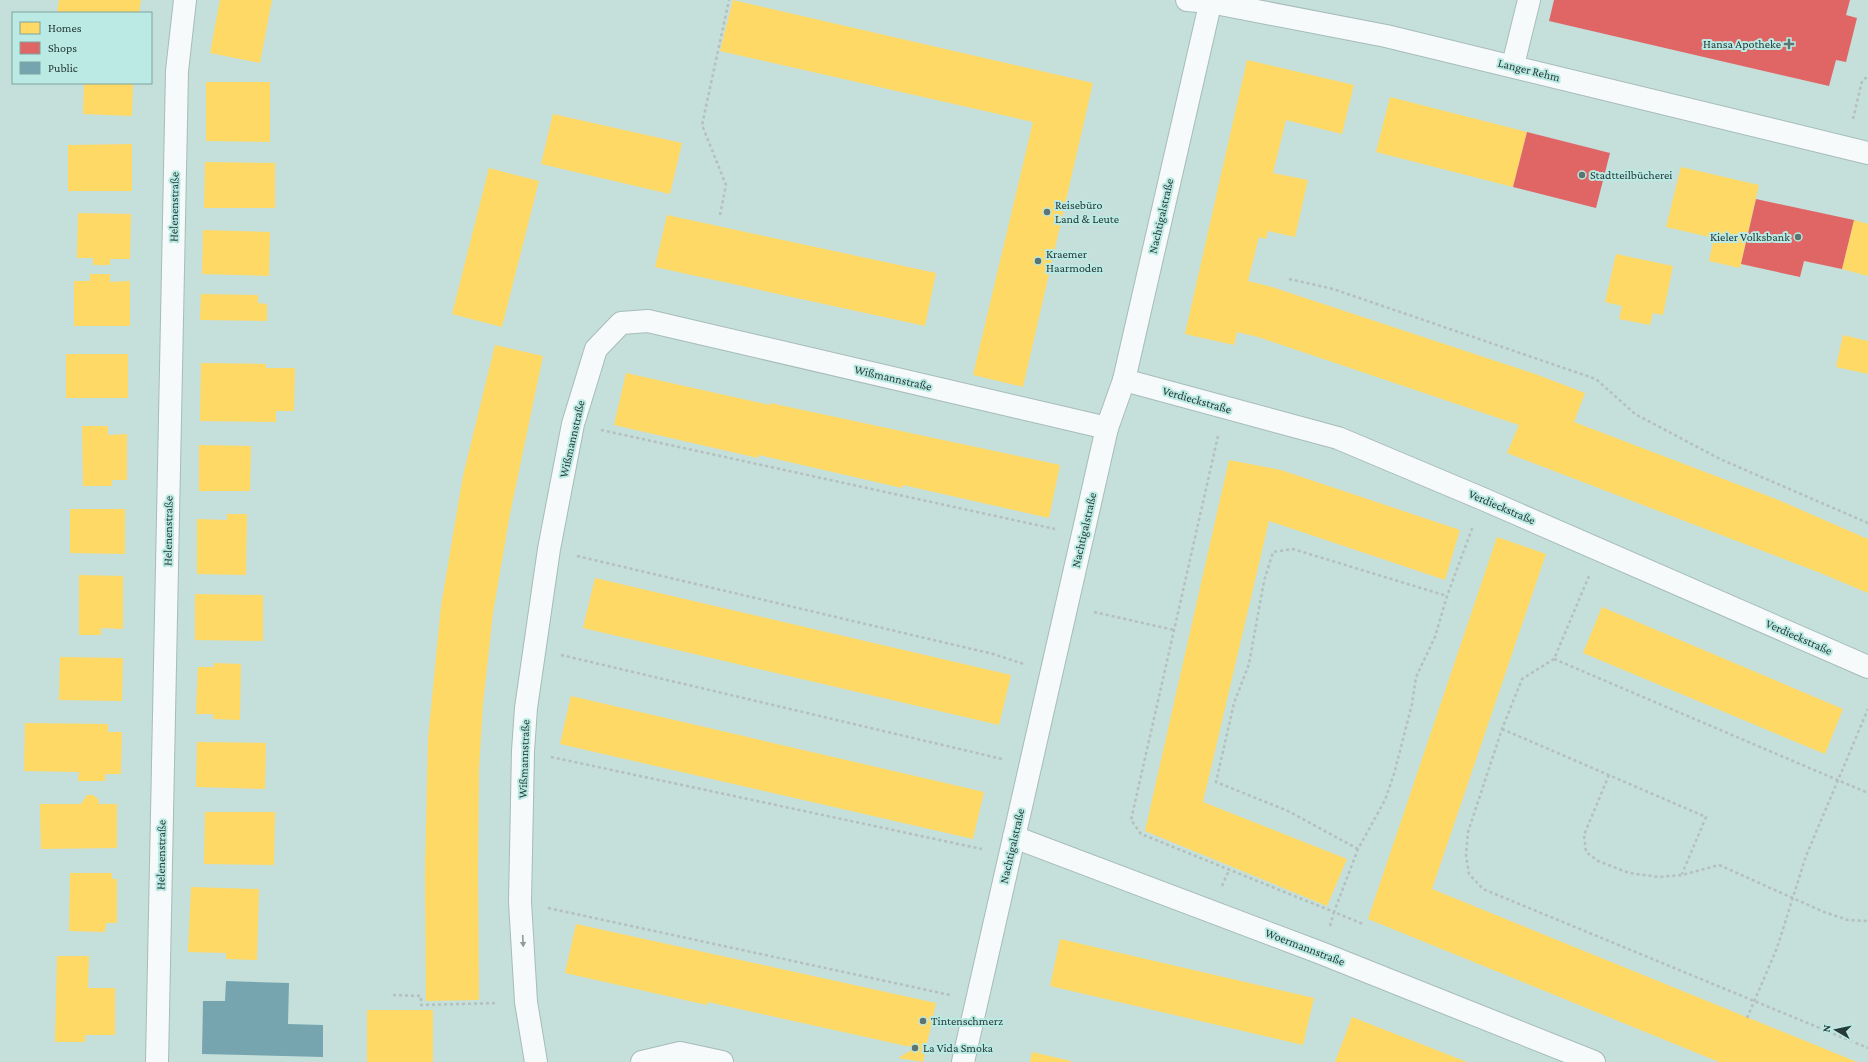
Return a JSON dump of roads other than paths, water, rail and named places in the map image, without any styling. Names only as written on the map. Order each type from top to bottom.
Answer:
[{"type":"street","name":"Helenenstraße","points":[[157,1062],[177,71],[185,0]]},
{"type":"street","name":"Langer Rehm","points":[[1187,0],[1211,1],[1386,36],[1513,65],[1868,153]]},
{"type":"street","points":[[1513,65],[1529,0]]},
{"type":"street","name":"Nachtigalstraße","points":[[963,1062],[1107,428],[1124,380],[1211,1]]},
{"type":"street","name":"Wißmannstraße","points":[[536,1062],[526,1002],[520,902],[523,751],[526,708],[549,549],[573,424],[596,349],[620,323],[648,321],[1107,428]]},
{"type":"street","name":"Verdieckstraße","points":[[1124,380],[1338,438],[1483,499],[1868,668]]},
{"type":"street","name":"Woermannstraße","points":[[1012,846],[1321,953],[1594,1062]]},
{"type":"street","points":[[642,1062],[680,1053],[722,1062]]},
{"type":"place","name":"Hansa Apotheke","points":[[1789,44]]},
{"type":"place","name":"Stadtteilbücherei","points":[[1582,175]]},
{"type":"place","name":"Reisebüro Land & Leute","points":[[1047,212]]},
{"type":"place","name":"Kieler Volksbank","points":[[1798,237]]},
{"type":"place","name":"Kraemer Haarmoden","points":[[1038,261]]},
{"type":"place","name":"Tintenschmerz","points":[[923,1021]]},
{"type":"place","name":"La Vida Smoka","points":[[915,1048]]}]
